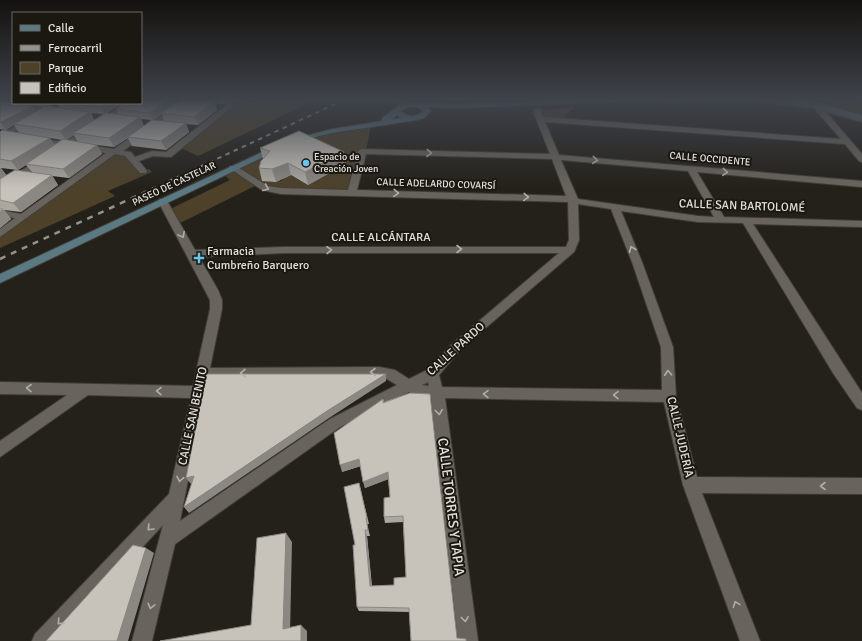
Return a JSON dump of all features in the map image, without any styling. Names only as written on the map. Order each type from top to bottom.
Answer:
[{"type":"street","points":[[2,136],[15,129]]},
{"type":"street","points":[[0,188],[91,129]]},
{"type":"street","points":[[0,234],[147,129]]},
{"type":"street","points":[[191,129],[199,130]]},
{"type":"street","name":"PASEO DE CASTELAR","points":[[0,279],[232,168],[295,140],[315,134],[345,129]]},
{"type":"street","points":[[545,129],[573,200],[574,240],[570,250]]},
{"type":"street","points":[[698,129],[847,142]]},
{"type":"street","points":[[836,129],[862,159]]},
{"type":"street","points":[[133,160],[152,153],[168,155],[199,130]]},
{"type":"street","points":[[2,136],[25,138],[128,154],[143,171]]},
{"type":"street","name":"CALLE OCCIDENTE","points":[[352,192],[362,151],[556,157],[862,184]]},
{"type":"street","name":"CALLE ADELARDO COVARSÍ","points":[[232,168],[265,188],[272,190],[573,200]]},
{"type":"street","points":[[690,168],[721,220]]},
{"type":"street","points":[[6,173],[34,177]]},
{"type":"street","points":[[55,181],[70,184]]},
{"type":"street","name":"CALLE SAN BARTOLOMÉ","points":[[573,200],[676,217],[746,221],[862,224]]},
{"type":"street","name":"CALLE SAN BENITO","points":[[142,641],[168,539],[216,309],[216,300],[163,201]]},
{"type":"street","name":"CALLE JUDERÍA","points":[[614,207],[637,262],[667,347],[669,396],[691,485],[750,641]]},
{"type":"street","points":[[0,213],[23,217]]},
{"type":"street","points":[[746,221],[838,370],[862,404]]},
{"type":"street","name":"CALLE ALCÁNTARA","points":[[192,254],[284,250],[570,250]]},
{"type":"street","name":"CALLE PARDO","points":[[168,539],[335,423],[432,374],[456,347],[570,250]]},
{"type":"street","points":[[202,373],[379,372],[390,374],[408,386],[426,392],[669,396]]},
{"type":"street","name":"CALLE TORRES Y TAPIA","points":[[432,374],[437,392],[468,641]]},
{"type":"street","points":[[0,388],[198,392]]},
{"type":"street","points":[[0,450],[85,390]]},
{"type":"street","points":[[691,485],[862,486]]},
{"type":"street","points":[[42,641],[176,499]]},
{"type":"green space","points":[[201,129],[255,129],[198,156],[179,147]]},
{"type":"green space","points":[[347,129],[370,129],[366,151],[352,192],[281,191],[259,184],[176,225],[168,210],[230,180],[222,173],[258,157],[279,168],[275,182],[281,181],[289,174],[308,185],[345,165],[300,142],[315,134]]},
{"type":"green space","points":[[113,152],[128,154],[143,171],[149,169],[152,172],[108,191],[115,196],[0,248],[0,234]]},
{"type":"building","points":[[46,129],[63,129],[60,131]]},
{"type":"building","points":[[80,129],[122,129],[109,138],[73,133]]},
{"type":"building","points":[[139,129],[178,129],[161,141],[128,137]]},
{"type":"building","points":[[2,130],[50,138],[11,161],[0,159],[0,132]]},
{"type":"building","points":[[299,131],[344,152],[305,172],[288,163],[272,169],[259,168],[261,161],[270,151],[260,148]]},
{"type":"building","points":[[63,139],[97,145],[63,169],[26,164]]},
{"type":"building","points":[[15,170],[52,175],[13,203],[0,200],[0,179]]},
{"type":"building","points":[[206,374],[386,374],[327,411],[184,507],[194,476],[186,478]]},
{"type":"building","points":[[410,393],[430,394],[457,638],[466,639],[466,641],[411,641],[409,608],[357,607],[353,545],[355,545],[344,487],[359,483],[367,518],[368,530],[365,530],[370,586],[394,585],[394,578],[406,577],[403,516],[384,517],[384,498],[390,497],[388,472],[363,482],[359,459],[340,465],[334,433],[383,399],[383,403]]},
{"type":"building","points":[[286,533],[283,629],[301,625],[301,641],[160,641],[251,625],[257,538]]},
{"type":"building","points":[[133,545],[146,548],[117,641],[46,641]]},
{"type":"railway","points":[[152,189],[282,129]]},
{"type":"railway","points":[[0,259],[154,188]]},
{"type":"place","name":"Espacio de Creación Joven","points":[[306,163]]},
{"type":"place","name":"Farmacia Cumbreño Barquero","points":[[199,258]]}]
